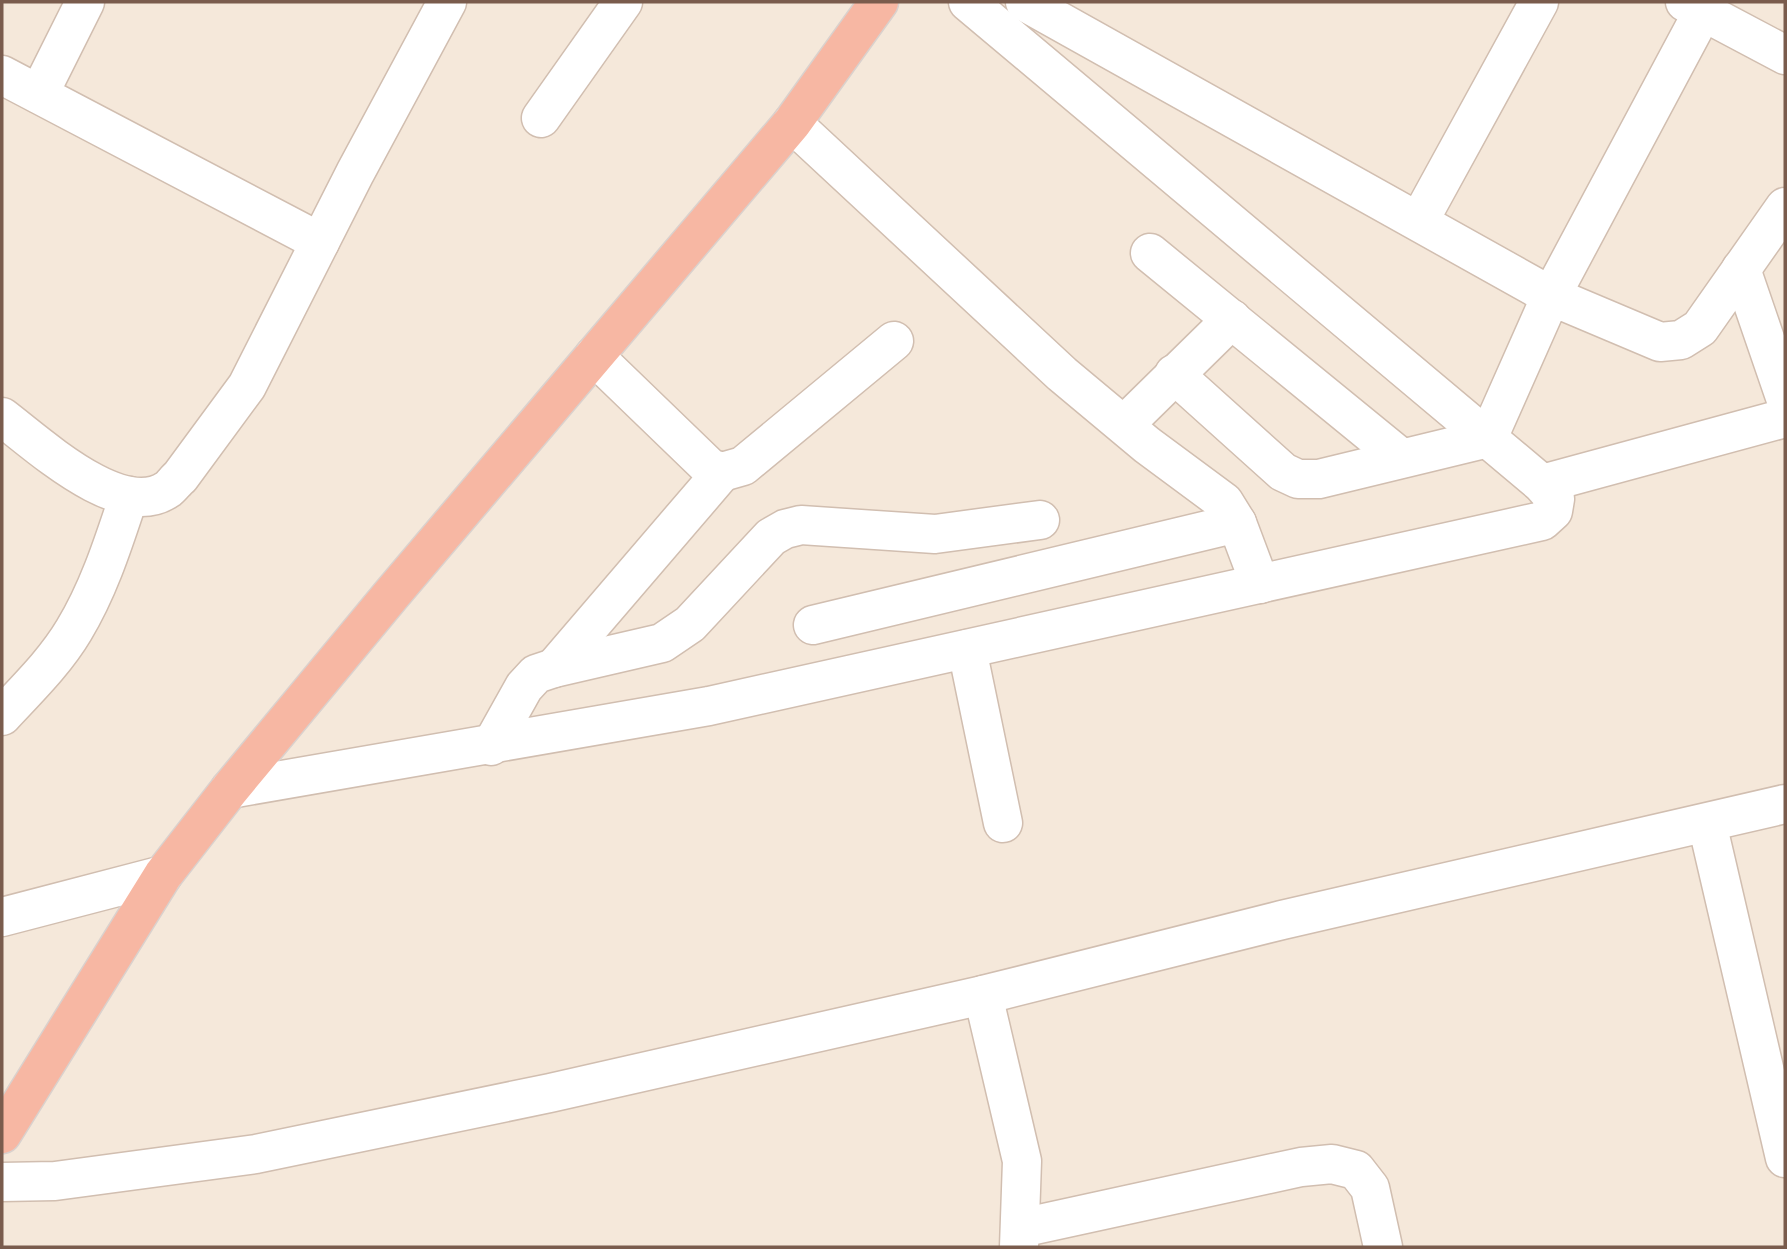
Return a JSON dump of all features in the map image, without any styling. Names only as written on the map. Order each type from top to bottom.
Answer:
[{"type":"highway","points":[[2,1134],[163,875],[230,789],[391,595],[792,123],[879,2]]},
{"type":"street","points":[[39,94],[85,2]]},
{"type":"street","points":[[2,417],[83,478],[104,489],[129,496],[150,496],[168,489],[180,477],[247,386],[447,2]]},
{"type":"street","points":[[541,118],[623,2]]},
{"type":"street","points":[[230,789],[491,746],[709,706],[1542,521],[1553,511],[1555,499],[1542,484],[968,2]]},
{"type":"street","points":[[1025,2],[1552,296],[1660,342],[1681,340],[1700,328],[1785,206]]},
{"type":"street","points":[[1419,221],[1539,2]]},
{"type":"street","points":[[1488,438],[1552,296],[1699,5],[1785,55]]},
{"type":"street","points":[[2,75],[320,242]]},
{"type":"street","points":[[792,123],[1062,374],[1224,502],[1237,523],[1260,584]]},
{"type":"street","points":[[1150,253],[1401,458]]},
{"type":"street","points":[[1741,269],[1785,397]]},
{"type":"street","points":[[1124,425],[1232,319]]},
{"type":"street","points":[[554,668],[722,472],[743,466],[894,341]]},
{"type":"street","points":[[594,356],[710,468],[722,472]]},
{"type":"street","points":[[1174,374],[1283,472],[1298,479],[1319,479],[1488,438]]},
{"type":"street","points":[[1542,484],[1785,418]]},
{"type":"street","points":[[2,716],[74,631],[102,570],[129,496]]},
{"type":"street","points":[[491,746],[524,687],[536,674],[662,643],[690,624],[771,537],[785,529],[801,525],[935,534],[1041,520]]},
{"type":"street","points":[[813,625],[1237,523]]},
{"type":"street","points":[[967,649],[1003,823]]},
{"type":"street","points":[[2,1182],[55,1181],[256,1154],[550,1093],[983,995],[1282,920],[1785,804]]},
{"type":"street","points":[[1707,823],[1785,1158]]},
{"type":"street","points":[[2,917],[163,875]]},
{"type":"street","points":[[983,995],[1022,1161],[1020,1238],[1301,1167],[1332,1164],[1356,1170],[1370,1188],[1384,1247]]},
{"type":"shaded area","points":[[2,2],[1785,2],[1785,1247],[2,1247]]}]
